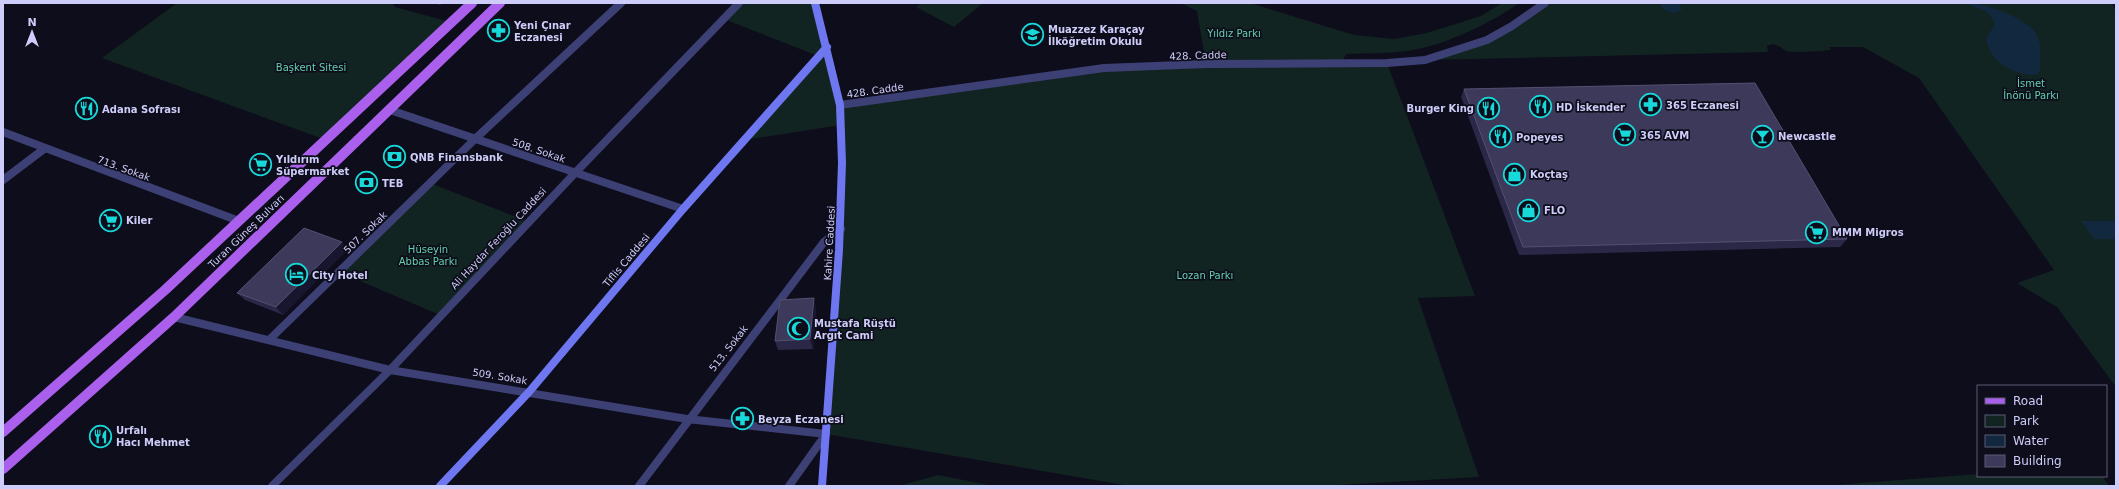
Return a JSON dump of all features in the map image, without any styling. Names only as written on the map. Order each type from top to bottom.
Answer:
[{"type":"main road","name":"Turan Güneş Bulvarı","points":[[3,432],[165,290],[472,3]]},
{"type":"main road","name":"Turan Güneş Bulvarı","points":[[3,469],[174,317],[500,3]]},
{"type":"main road","name":"Kahire Caddesi","points":[[815,3],[840,105],[842,163],[841,229],[822,486]]},
{"type":"main road","name":"Tiflis Caddesi","points":[[440,486],[529,392],[682,209],[827,47]]},
{"type":"street","name":"507. Sokak","points":[[269,340],[475,139],[621,3]]},
{"type":"street","name":"Ali Haydar Feroğlu Caddesi","points":[[272,486],[390,370],[575,173],[739,3]]},
{"type":"street","name":"428. Cadde","points":[[840,105],[1104,68],[1206,64],[1387,63],[1425,60],[1487,40],[1512,26],[1545,3]]},
{"type":"street","name":"508. Sokak","points":[[390,110],[682,209]]},
{"type":"street","name":"713. Sokak","points":[[3,132],[44,149],[239,221]]},
{"type":"street","points":[[3,180],[44,149]]},
{"type":"street","name":"513. Sokak","points":[[639,486],[687,420],[824,242],[841,229]]},
{"type":"street","name":"509. Sokak","points":[[174,317],[390,370],[529,392],[687,420],[826,434]]},
{"type":"street","points":[[789,486],[826,434]]},
{"type":"green space","name":"Başkent Sitesi","points":[[177,3],[392,3],[395,7],[450,22],[326,140],[102,58]]},
{"type":"green space","name":"Lozan Parkı","points":[[739,3],[815,3],[840,105],[1104,68],[1206,64],[1197,11],[1181,3],[1250,3],[1354,35],[1394,39],[1427,33],[1481,16],[1502,3],[1519,3],[1496,18],[1468,32],[1439,43],[1405,51],[1346,54],[1342,62],[1387,63],[1475,296],[1418,298],[1479,477],[1320,486],[1130,486],[826,434],[830,391],[841,125],[744,140],[818,56],[724,19]]},
{"type":"green space","points":[[922,3],[983,3],[954,27],[916,7]]},
{"type":"green space","name":"İsmet İnönü Parkı","points":[[1545,3],[2112,3],[2116,12],[2116,387],[2057,307],[2017,283],[2054,270],[1919,78],[1863,47],[1829,47],[1831,50],[1795,52],[1787,51],[1773,44],[1767,46],[1768,52],[1425,60],[1463,49]]},
{"type":"green space","name":"Hüseyin Abbas Parkı","points":[[430,183],[529,222],[440,315],[339,272]]},
{"type":"green space","points":[[1977,474],[1977,477],[2103,477],[2109,486],[1822,486]]},
{"type":"green space","points":[[938,475],[994,486],[899,486]]},
{"type":"water","points":[[1659,3],[1679,3],[1682,9],[1673,13],[1669,12],[1663,9]]},
{"type":"water","points":[[1968,3],[1985,6],[2006,13],[2025,23],[2032,29],[2039,39],[2040,48],[2040,71],[2036,75],[2019,73],[2011,70],[2004,66],[1992,54],[1986,39],[1995,24],[1986,11]]},
{"type":"water","points":[[2081,221],[2116,221],[2116,239],[2094,239]]},
{"type":"building","name":"365 AVM","points":[[1755,83],[1847,239],[1523,247],[1464,89]]},
{"type":"building","name":"City Hotel","points":[[304,228],[342,242],[276,307],[237,293]]},
{"type":"building","name":"Mustafa Rüştü Argıt Cami","points":[[814,298],[810,339],[775,341],[780,300]]},
{"type":"place","name":"Yeni Çınar Eczanesi","points":[[499,31]]},
{"type":"place","name":"Muazzez Karaçay İlköğretim Okulu","points":[[1032,35]]},
{"type":"place","name":"365 Eczanesi","points":[[1650,105]]},
{"type":"place","name":"HD İskender","points":[[1541,107]]},
{"type":"place","name":"Burger King","points":[[1489,108]]},
{"type":"place","name":"Adana Sofrası","points":[[86,109]]},
{"type":"place","name":"365 AVM","points":[[1625,135]]},
{"type":"place","name":"Newcastle","points":[[1762,136]]},
{"type":"place","name":"Popeyes","points":[[1501,137]]},
{"type":"place","name":"QNB Finansbank","points":[[395,157]]},
{"type":"place","name":"Yıldırım Süpermarket","points":[[260,165]]},
{"type":"place","name":"Koçtaş","points":[[1515,174]]},
{"type":"place","name":"TEB","points":[[367,183]]},
{"type":"place","name":"FLO","points":[[1529,210]]},
{"type":"place","name":"Kiler","points":[[110,220]]},
{"type":"place","name":"MMM Migros","points":[[1817,232]]},
{"type":"place","name":"City Hotel","points":[[297,275]]},
{"type":"place","name":"Mustafa Rüştü Argıt Cami","points":[[798,329]]},
{"type":"place","name":"Beyza Eczanesi","points":[[742,419]]},
{"type":"place","name":"Urfalı Hacı Mehmet","points":[[101,436]]},
{"type":"park label","name":"Yıldız Parkı","points":[[1234,33]]}]
